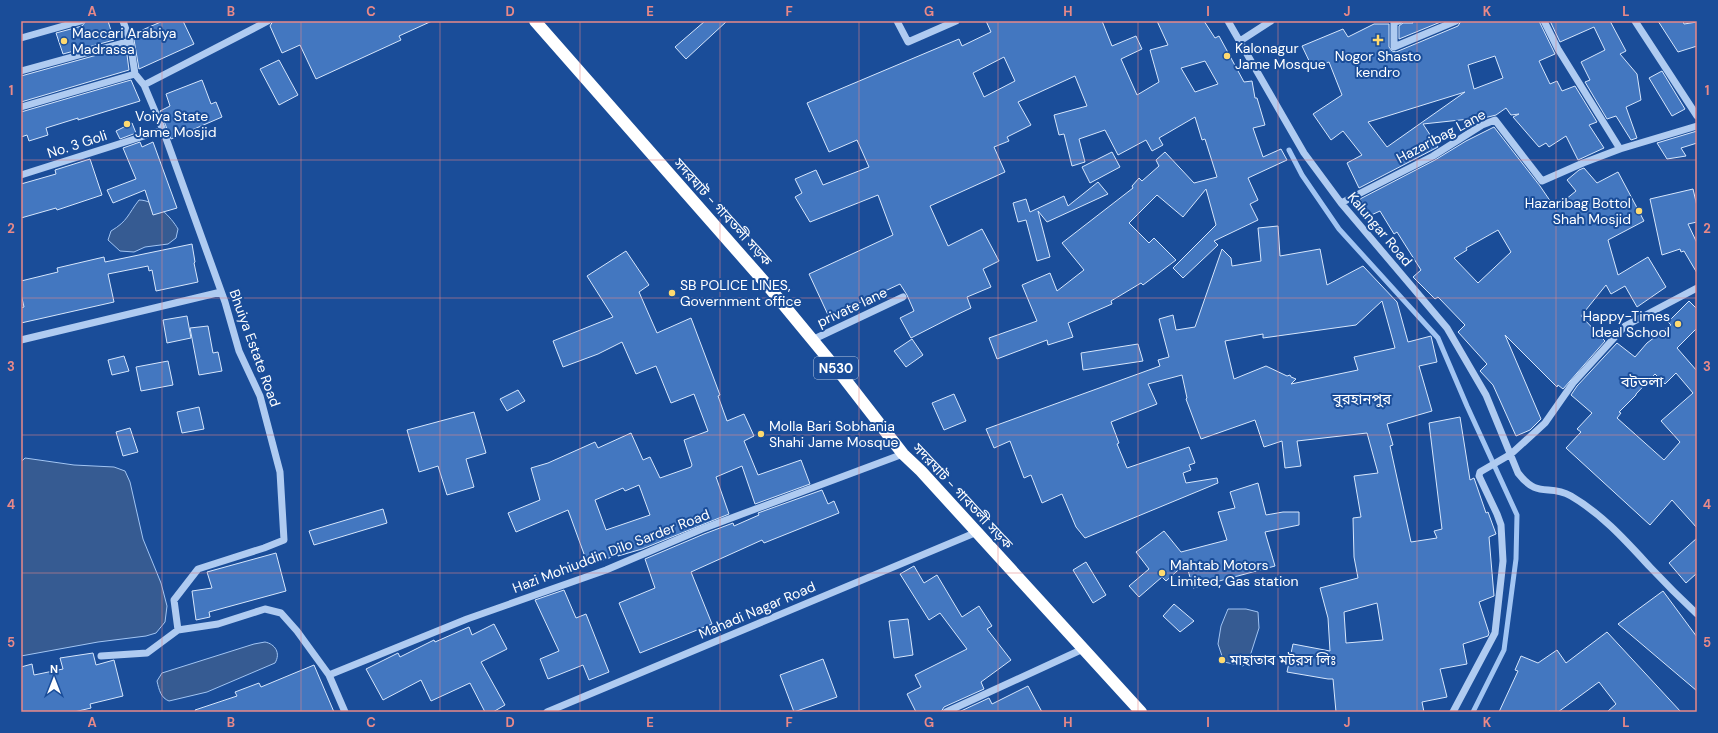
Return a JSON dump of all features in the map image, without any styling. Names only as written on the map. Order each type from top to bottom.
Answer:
[{"type":"highway","name":"সদরঘাট - গাবতলী সড়ক","points":[[535,21],[768,286],[844,378],[903,454],[921,471],[1141,712]]},
{"type":"street","points":[[21,38],[80,21]]},
{"type":"street","points":[[21,107],[135,74],[130,41],[123,21]]},
{"type":"street","points":[[144,85],[268,21]]},
{"type":"street","points":[[897,21],[908,42],[956,21]]},
{"type":"street","name":"Kalungar Road","points":[[1228,21],[1304,153],[1341,203],[1447,328],[1486,395],[1518,473],[1526,483],[1540,490],[1561,491],[1589,507],[1627,540],[1649,566],[1697,614]]},
{"type":"street","points":[[1240,41],[1271,21]]},
{"type":"street","points":[[1399,21],[1394,22],[1394,48],[1456,21]]},
{"type":"street","points":[[1544,21],[1558,48],[1620,149]]},
{"type":"street","points":[[1635,21],[1697,116]]},
{"type":"street","points":[[21,71],[130,41]]},
{"type":"street","name":"Bhuiya Estate Road","points":[[135,74],[144,85],[163,130],[221,292],[239,351],[260,396],[280,472],[284,540],[198,569],[174,600],[178,630]]},
{"type":"street","name":"Hazaribag Lane","points":[[1341,203],[1433,156],[1482,125],[1495,120],[1542,181],[1620,149],[1697,126]]},
{"type":"street","name":"No. 3 Goli","points":[[21,175],[163,130]]},
{"type":"street","points":[[1453,712],[1494,633],[1503,561],[1501,525],[1498,514],[1479,476],[1480,472],[1511,454],[1545,423],[1573,383],[1625,326],[1697,288]]},
{"type":"street","points":[[21,340],[221,292]]},
{"type":"street","name":"private lane","points":[[812,340],[903,297]]},
{"type":"street","name":"Hazi Mohiuddin Dilo Sarder Road","points":[[329,675],[467,619],[606,570],[702,529],[903,454]]},
{"type":"street","name":"Mahadi Nagar Road","points":[[547,712],[977,532]]},
{"type":"street","points":[[101,656],[147,653],[178,630],[218,624],[265,609],[281,613],[298,631],[329,675],[345,712]]},
{"type":"street","points":[[946,712],[1083,649]]},
{"type":"water","points":[[139,200],[157,206],[171,219],[178,229],[176,238],[168,244],[145,247],[134,252],[120,251],[108,240],[111,231],[124,220]]},
{"type":"water","points":[[25,458],[74,465],[114,467],[125,471],[130,482],[143,539],[161,583],[167,606],[165,622],[156,633],[146,636],[98,642],[21,656],[21,462]]},
{"type":"water","points":[[1228,609],[1246,609],[1258,612],[1259,628],[1251,653],[1243,666],[1224,662],[1218,644],[1221,626]]},
{"type":"water","points":[[265,642],[272,645],[277,652],[277,659],[275,663],[207,692],[169,701],[164,698],[161,693],[157,681],[162,673],[254,644]]},
{"type":"building","points":[[86,21],[108,21],[114,40],[63,54],[56,33],[82,26]]},
{"type":"building","points":[[163,21],[183,21],[194,44],[139,69],[133,34]]},
{"type":"building","points":[[273,21],[432,21],[399,36],[401,40],[316,79],[300,45],[282,53],[270,26]]},
{"type":"building","points":[[705,21],[727,21],[686,59],[675,47]]},
{"type":"building","points":[[986,21],[1102,21],[1112,46],[1136,36],[1142,49],[1121,59],[1137,95],[1159,82],[1150,50],[1168,45],[1157,21],[1204,21],[1215,38],[1219,36],[1244,82],[1252,81],[1255,98],[1257,98],[1265,125],[1253,128],[1263,157],[1281,149],[1287,160],[1248,178],[1258,200],[1250,204],[1258,220],[1214,241],[1218,245],[1183,278],[1173,268],[1216,225],[1206,189],[1183,217],[1157,195],[1129,223],[1149,243],[1154,238],[1176,260],[1143,285],[1141,283],[1111,301],[1112,304],[1068,323],[1073,337],[1048,345],[1047,340],[997,359],[989,338],[1037,321],[1022,285],[1050,273],[1057,291],[1084,270],[1062,243],[1133,188],[1132,186],[1139,178],[1142,181],[1159,166],[1156,160],[1165,152],[1194,183],[1217,177],[1205,139],[1202,140],[1195,117],[1159,138],[1163,145],[1152,151],[1146,140],[1118,155],[1105,130],[1079,139],[1085,162],[1072,166],[1064,134],[1059,135],[1054,115],[1087,106],[1075,76],[1018,102],[1031,125],[1007,137],[1009,141],[994,147],[1005,172],[930,206],[948,246],[982,229],[999,261],[983,269],[991,287],[967,297],[971,308],[911,338],[900,318],[914,311],[900,284],[829,317],[809,274],[893,235],[878,195],[810,222],[795,197],[802,193],[795,179],[816,170],[823,185],[869,167],[857,140],[829,152],[807,103],[959,39],[962,46],[991,32]],"holes":[[[1004,57],[1015,81],[984,97],[973,73]],[[1205,61],[1218,84],[1195,92],[1181,68]]]},
{"type":"building","points":[[1412,21],[1443,21],[1399,39],[1399,26],[1403,23],[1413,23]]},
{"type":"building","points":[[1461,21],[1539,21],[1555,54],[1539,61],[1550,84],[1557,81],[1562,91],[1575,86],[1597,122],[1589,125],[1604,148],[1578,160],[1566,136],[1549,147],[1546,143],[1539,147],[1513,117],[1519,114],[1511,115],[1506,108],[1496,115],[1488,117],[1423,124],[1438,147],[1359,188],[1347,163],[1362,155],[1343,131],[1331,140],[1313,114],[1342,95],[1329,62],[1313,69],[1302,46],[1343,29],[1348,37],[1374,24],[1389,24],[1389,47],[1392,51],[1396,52],[1458,26]],"holes":[[[1495,56],[1503,78],[1474,89],[1468,65]],[[1465,92],[1387,147],[1368,122]]]},
{"type":"building","points":[[1550,21],[1610,21],[1626,51],[1620,54],[1637,74],[1641,100],[1626,107],[1637,138],[1631,140],[1616,116],[1607,119],[1585,82],[1590,80],[1581,62],[1605,50],[1594,27],[1560,42]]},
{"type":"building","points":[[1658,21],[1683,21],[1684,24],[1697,22],[1697,46],[1678,52]]},
{"type":"building","points":[[126,47],[129,70],[21,102],[21,76]]},
{"type":"building","points":[[279,60],[298,95],[279,105],[260,69]]},
{"type":"building","points":[[1662,71],[1685,109],[1672,116],[1649,78]]},
{"type":"building","points":[[131,80],[140,101],[46,128],[48,135],[29,141],[27,135],[21,137],[21,112]]},
{"type":"building","points":[[202,80],[211,104],[216,102],[222,117],[171,139],[160,111],[170,106],[166,94]]},
{"type":"building","points":[[132,123],[136,133],[120,139],[116,131]]},
{"type":"building","points":[[1494,127],[1540,186],[1555,208],[1576,191],[1567,180],[1579,170],[1584,168],[1597,183],[1618,172],[1644,221],[1608,240],[1618,275],[1648,257],[1666,287],[1637,307],[1625,286],[1611,294],[1606,285],[1581,316],[1605,341],[1563,389],[1558,385],[1557,387],[1505,335],[1541,419],[1530,430],[1516,436],[1493,385],[1480,371],[1487,364],[1458,332],[1465,325],[1438,297],[1435,299],[1413,277],[1421,270],[1397,232],[1394,234],[1380,211],[1369,216],[1360,199],[1435,160],[1466,141]],"holes":[[[1498,230],[1511,252],[1478,283],[1454,258],[1467,250],[1466,248]]]},
{"type":"building","points":[[1697,131],[1697,143],[1681,148],[1686,156],[1667,159],[1657,143]]},
{"type":"building","points":[[140,142],[142,147],[153,142],[177,208],[153,215],[145,190],[113,203],[107,190],[136,179],[123,148]]},
{"type":"building","points":[[1112,152],[1120,167],[1090,183],[1082,167]]},
{"type":"building","points":[[90,159],[102,195],[57,210],[56,208],[21,218],[21,184],[56,174],[55,170]]},
{"type":"building","points":[[1098,182],[1108,194],[1047,222],[1038,211],[1050,257],[1037,261],[1026,220],[1018,222],[1013,203],[1026,199],[1030,212],[1064,196],[1068,206]]},
{"type":"building","points":[[1693,189],[1697,206],[1697,222],[1688,224],[1697,243],[1697,273],[1684,251],[1681,252],[1680,249],[1662,255],[1650,199]]},
{"type":"building","points":[[1278,226],[1280,256],[1320,249],[1327,285],[1363,266],[1397,302],[1408,342],[1431,336],[1437,362],[1419,366],[1432,411],[1387,424],[1393,445],[1390,446],[1411,542],[1437,538],[1434,531],[1442,529],[1429,423],[1460,417],[1470,480],[1474,478],[1486,513],[1488,512],[1496,534],[1489,537],[1494,596],[1479,602],[1489,633],[1488,636],[1463,644],[1467,664],[1440,669],[1447,697],[1422,702],[1424,712],[1336,712],[1333,679],[1287,672],[1293,644],[1330,651],[1328,618],[1320,588],[1358,578],[1354,557],[1353,518],[1361,517],[1354,476],[1378,473],[1367,433],[1297,441],[1301,466],[1285,468],[1282,441],[1264,447],[1255,420],[1201,439],[1186,399],[1182,375],[1148,384],[1157,404],[1111,422],[1119,443],[1117,444],[1127,468],[1189,447],[1195,463],[1189,465],[1191,470],[1183,473],[1186,483],[1217,478],[1218,483],[1085,538],[1076,527],[1062,494],[1042,503],[1031,475],[1024,478],[1010,441],[994,448],[986,429],[1160,366],[1158,360],[1169,357],[1159,319],[1173,315],[1176,330],[1195,327],[1222,249],[1231,258],[1232,266],[1261,261],[1258,228]],"holes":[[[1382,301],[1395,348],[1354,357],[1358,370],[1291,384],[1296,379],[1290,375],[1287,376],[1266,366],[1234,379],[1225,341],[1263,334],[1263,338],[1356,325]],[[1377,603],[1383,640],[1346,643],[1344,612]]]},
{"type":"building","points":[[192,244],[198,282],[156,291],[152,270],[149,271],[148,266],[108,274],[114,302],[21,323],[21,308],[24,307],[21,294],[21,281],[58,272],[57,268],[104,257],[105,262]]},
{"type":"building","points":[[626,251],[649,285],[639,292],[657,333],[691,318],[720,395],[718,396],[727,421],[744,414],[754,436],[744,441],[758,475],[801,460],[810,484],[755,504],[742,466],[716,477],[729,514],[642,549],[588,565],[568,510],[516,532],[508,513],[540,500],[531,468],[548,463],[595,442],[598,448],[631,433],[643,460],[650,457],[660,478],[691,467],[692,465],[684,440],[708,431],[694,394],[671,403],[656,366],[636,374],[622,342],[598,354],[563,367],[553,341],[613,317],[587,276]],"holes":[[[639,485],[650,515],[606,530],[595,500],[623,488],[625,491]]]},
{"type":"building","points":[[1689,301],[1697,309],[1697,328],[1677,348],[1697,371],[1697,528],[1672,500],[1650,525],[1566,448],[1581,432],[1577,429],[1592,413],[1571,395],[1577,386],[1617,343],[1635,357],[1647,343],[1671,325],[1668,322]],"holes":[[[1676,373],[1693,393],[1661,421],[1680,442],[1664,460],[1617,418],[1621,413],[1619,412],[1655,374],[1665,384]]]},
{"type":"building","points":[[187,316],[191,338],[167,343],[163,320]]},
{"type":"building","points":[[208,326],[213,353],[218,352],[222,371],[199,375],[190,328]]},
{"type":"building","points":[[912,339],[923,355],[906,367],[894,351]]},
{"type":"building","points":[[1138,344],[1143,361],[1083,370],[1081,353]]},
{"type":"building","points":[[124,356],[129,371],[112,375],[108,360]]},
{"type":"building","points":[[168,361],[173,385],[141,391],[136,367]]},
{"type":"building","points":[[518,390],[525,401],[507,411],[500,399]]},
{"type":"building","points":[[954,394],[966,421],[944,430],[932,403]]},
{"type":"building","points":[[199,407],[204,429],[182,433],[177,412]]},
{"type":"building","points":[[474,412],[486,453],[466,459],[474,487],[447,495],[438,466],[419,472],[407,430]]},
{"type":"building","points":[[130,428],[138,452],[123,456],[116,432]]},
{"type":"building","points":[[1258,483],[1266,515],[1283,512],[1299,512],[1299,525],[1265,532],[1275,566],[1193,588],[1186,563],[1166,581],[1162,577],[1139,597],[1129,586],[1149,569],[1136,552],[1164,531],[1181,552],[1227,540],[1218,512],[1235,508],[1230,492]]},
{"type":"building","points":[[822,490],[828,504],[834,501],[839,513],[764,543],[762,540],[691,572],[712,624],[640,653],[619,603],[655,588],[645,559],[704,534],[733,523],[734,526],[759,515],[758,513]]},
{"type":"building","points":[[383,509],[387,523],[314,545],[309,531]]},
{"type":"building","points":[[1697,538],[1697,573],[1686,583],[1669,563]]},
{"type":"building","points":[[276,553],[286,591],[209,612],[210,617],[196,620],[192,591],[212,588],[207,572]]},
{"type":"building","points":[[1086,562],[1106,595],[1093,603],[1073,570]]},
{"type":"building","points":[[914,566],[924,583],[937,575],[962,617],[979,606],[992,626],[987,629],[1011,660],[981,682],[984,689],[944,707],[941,712],[916,712],[907,694],[921,687],[915,675],[967,649],[940,613],[929,620],[900,574]]},
{"type":"building","points":[[564,590],[576,618],[586,614],[609,672],[589,680],[583,665],[548,679],[540,659],[559,651],[535,600]]},
{"type":"building","points":[[1663,591],[1697,637],[1697,691],[1618,624]]},
{"type":"building","points":[[1174,604],[1194,621],[1180,632],[1163,616]]},
{"type":"building","points":[[908,619],[913,655],[894,658],[889,621]]},
{"type":"building","points":[[494,624],[507,649],[481,662],[505,705],[493,712],[485,712],[470,683],[431,701],[421,680],[383,700],[366,669],[398,653],[400,657],[434,640],[435,642],[469,627],[472,635]]},
{"type":"building","points":[[1607,632],[1681,712],[1607,712],[1616,704],[1599,682],[1558,712],[1499,712],[1518,671],[1515,670],[1521,656],[1538,663],[1557,650],[1566,663]]},
{"type":"building","points":[[93,653],[96,665],[114,660],[123,696],[90,704],[91,708],[74,712],[21,712],[21,667],[32,664],[34,675],[63,669],[60,658]]},
{"type":"building","points":[[823,659],[837,697],[794,712],[780,675]]},
{"type":"building","points":[[314,665],[334,712],[196,712],[195,710],[237,696],[235,692],[259,683],[261,687]]},
{"type":"building","points":[[1028,686],[1042,712],[961,711],[989,698],[992,704]]},
{"type":"waterway","points":[[1289,150],[1302,175],[1339,229],[1438,338],[1467,406],[1517,515],[1516,559],[1504,650],[1473,712]]},
{"type":"place","name":"Nogor Shasto kendro","points":[[1378,40]]},
{"type":"place","name":"Maccari Arabiya Madrassa","points":[[64,41]]},
{"type":"place","name":"Kalonagur Jame Mosque","points":[[1227,56]]},
{"type":"place","name":"Voiya State Jame Mosjid","points":[[127,124]]},
{"type":"place","name":"Hazaribag Bottol Shah Mosjid","points":[[1639,211]]},
{"type":"place","name":"SB POLICE LINES, Government office","points":[[672,293]]},
{"type":"place","name":"Happy-Times Ideal School","points":[[1678,324]]},
{"type":"place","name":"Molla Bari Sobhania Shahi Jame Mosque","points":[[761,434]]},
{"type":"place","name":"Mahtab Motors Limited, Gas station","points":[[1162,573]]},
{"type":"place","name":"মাহাতাব মটরস লিঃ","points":[[1222,660]]},
{"type":"district","name":"বটতলা","points":[[1642,382]]},
{"type":"district","name":"বুরহানপুর","points":[[1362,399]]}]
